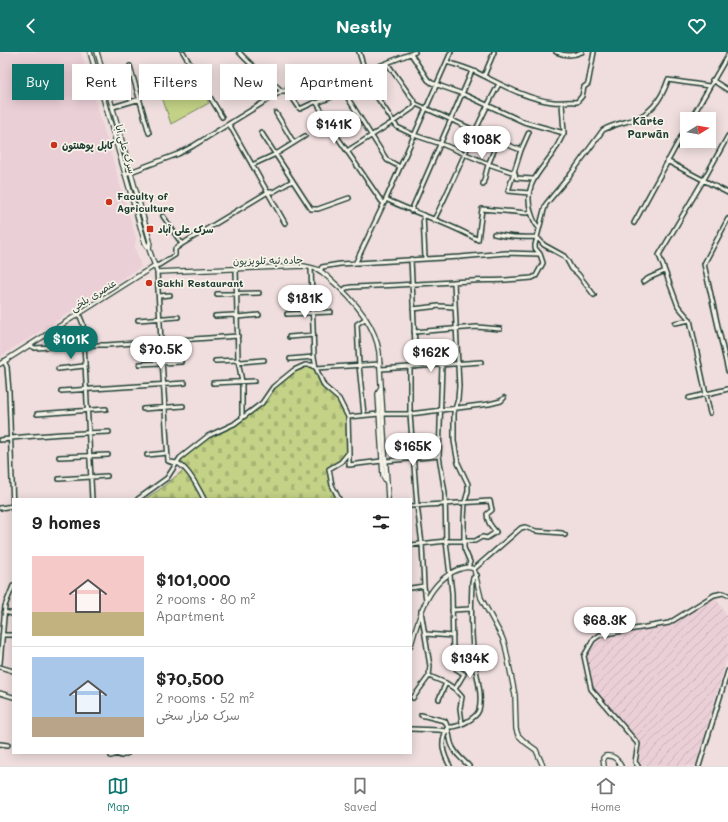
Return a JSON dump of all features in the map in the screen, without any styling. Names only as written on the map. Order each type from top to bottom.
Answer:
[{"type":"street","name":"سرک علی آبا","points":[[90,52],[145,243],[149,249]]},
{"type":"street","points":[[97,52],[150,241],[149,249],[157,272],[168,461],[172,464],[177,463],[184,468],[193,479],[203,498]]},
{"type":"street","points":[[182,52],[222,117]]},
{"type":"street","points":[[239,52],[252,65],[284,91],[289,93],[300,109],[314,102],[317,103],[324,100]]},
{"type":"street","points":[[359,52],[363,64]]},
{"type":"street","points":[[415,52],[387,63],[416,104],[521,150]]},
{"type":"street","points":[[356,262],[448,62],[451,52]]},
{"type":"street","points":[[484,76],[494,52]]},
{"type":"street","points":[[556,52],[563,55],[582,52]]},
{"type":"street","points":[[448,62],[484,76],[531,98],[562,103],[577,102],[582,96],[584,87],[588,84],[594,52]]},
{"type":"street","points":[[411,54],[428,80],[432,83],[463,94],[524,122],[564,133]]},
{"type":"street","points":[[695,112],[728,54]]},
{"type":"street","points":[[93,63],[100,61]]},
{"type":"street","points":[[131,69],[139,96]]},
{"type":"street","points":[[411,211],[452,120],[472,71]]},
{"type":"street","points":[[343,291],[346,288],[352,287],[500,281],[532,278],[536,276],[543,263],[540,254],[535,248],[546,204],[571,174],[603,130],[634,119],[653,107],[664,93],[668,80],[709,86]]},
{"type":"street","points":[[712,80],[728,90]]},
{"type":"street","points":[[434,220],[487,105],[499,84]]},
{"type":"street","points":[[125,174],[178,154],[284,91]]},
{"type":"street","points":[[113,107],[139,99]]},
{"type":"street","points":[[140,100],[149,133]]},
{"type":"street","points":[[349,100],[387,160],[400,167]]},
{"type":"street","points":[[379,100],[397,127],[488,164],[515,173]]},
{"type":"street","points":[[317,103],[347,150],[384,203]]},
{"type":"street","points":[[539,228],[535,224],[531,212],[529,193],[533,179],[554,152],[564,133],[562,103]]},
{"type":"street","points":[[347,150],[393,122],[413,108],[416,104]]},
{"type":"street","points":[[276,113],[294,143]]},
{"type":"street","points":[[229,124],[285,223]]},
{"type":"street","points":[[261,132],[311,209],[318,209],[349,198]]},
{"type":"street","points":[[529,132],[521,150],[515,173],[508,191],[529,193]]},
{"type":"street","points":[[252,164],[276,154],[305,136]]},
{"type":"street","points":[[710,413],[690,320],[678,306],[659,255],[728,136]]},
{"type":"street","points":[[634,223],[680,139]]},
{"type":"street","points":[[483,184],[488,164],[498,141]]},
{"type":"street","points":[[668,161],[728,193]]},
{"type":"street","points":[[515,173],[516,178],[533,179]]},
{"type":"street","points":[[154,266],[160,266],[175,255],[175,249],[182,244],[268,192],[274,192],[292,181]]},
{"type":"street","points":[[386,199],[411,211],[468,234],[478,240],[482,208],[527,213],[531,212]]},
{"type":"street","points":[[423,215],[425,258]]},
{"type":"street","points":[[163,216],[182,244]]},
{"type":"street","points":[[728,219],[704,264],[728,371]]},
{"type":"street","points":[[494,234],[517,237],[537,237],[544,245],[567,260],[572,270],[578,274],[594,295]]},
{"type":"street","points":[[320,271],[322,267],[356,262],[460,257],[506,253],[540,254]]},
{"type":"street","points":[[411,259],[416,367]]},
{"type":"street","name":"عنصری بلخی","points":[[2,363],[154,266]]},
{"type":"street","name":"جاده تپه تلویزیون","points":[[157,272],[304,266],[320,271],[343,291],[365,319],[378,343],[382,387],[378,394],[381,414],[384,461],[383,476],[388,484],[388,498]]},
{"type":"street","points":[[312,268],[311,291],[314,357],[316,368],[324,386],[339,398],[348,417],[349,465],[439,456]]},
{"type":"street","points":[[236,269],[238,360],[242,382],[242,418]]},
{"type":"street","points":[[643,282],[665,272]]},
{"type":"street","points":[[454,282],[459,386],[454,413],[454,441],[458,463],[468,484],[465,502],[464,541],[464,548],[470,562],[468,567]]},
{"type":"street","points":[[287,293],[311,291]]},
{"type":"street","points":[[217,294],[260,293]]},
{"type":"street","points":[[159,296],[170,295]]},
{"type":"street","points":[[413,309],[439,306],[455,307]]},
{"type":"street","points":[[287,314],[331,312]]},
{"type":"street","points":[[79,314],[83,324],[91,498]]},
{"type":"street","points":[[215,316],[258,316]]},
{"type":"street","points":[[138,320],[178,317]]},
{"type":"street","points":[[364,415],[357,324],[365,319]]},
{"type":"street","points":[[675,323],[690,320]]},
{"type":"street","points":[[414,332],[477,327],[500,329]]},
{"type":"street","points":[[289,337],[314,335]]},
{"type":"street","points":[[29,345],[35,348],[106,345],[238,336]]},
{"type":"street","points":[[290,359],[314,357]]},
{"type":"street","points":[[215,361],[238,360],[241,362],[264,360]]},
{"type":"street","points":[[140,364],[181,362]]},
{"type":"street","points":[[380,369],[481,362]]},
{"type":"street","points":[[2,363],[7,367],[13,498]]},
{"type":"street","points":[[139,498],[167,478],[180,458],[208,436],[224,429],[242,418],[262,403],[274,387],[294,370],[305,365],[312,365],[316,368],[380,364]]},
{"type":"street","points":[[442,365],[439,456],[446,503],[446,541],[450,573],[453,656],[468,655],[474,659]]},
{"type":"street","points":[[58,369],[84,366]]},
{"type":"street","points":[[410,367],[410,414],[426,600]]},
{"type":"street","points":[[213,383],[255,382]]},
{"type":"street","points":[[61,391],[185,383]]},
{"type":"street","points":[[689,398],[728,389]]},
{"type":"street","points":[[348,417],[440,411],[489,404],[500,401],[504,398]]},
{"type":"street","points":[[143,409],[183,406]]},
{"type":"street","points":[[37,414],[106,409]]},
{"type":"street","points":[[0,440],[60,434],[69,435],[109,432]]},
{"type":"street","points":[[338,498],[332,485],[329,469],[341,462],[349,452]]},
{"type":"street","points":[[148,454],[167,453]]},
{"type":"street","points":[[59,457],[108,455]]},
{"type":"street","points":[[59,479],[107,476]]},
{"type":"street","points":[[412,506],[490,501],[492,510],[487,514],[487,518],[489,525],[496,532],[487,538],[482,537],[475,541],[446,541],[412,545]]},
{"type":"street","points":[[0,508],[12,506]]},
{"type":"street","points":[[474,569],[482,564],[521,528],[525,527],[536,530],[562,533],[565,535]]},
{"type":"street","points":[[412,642],[426,600],[431,593],[450,573],[468,567],[474,569],[477,575],[481,598],[505,645],[515,695],[516,729],[518,735],[536,750],[544,766]]},
{"type":"street","points":[[448,727],[462,723],[472,718],[479,712],[480,695],[474,659],[470,609],[472,582],[473,578],[477,575]]},
{"type":"street","points":[[412,588],[424,586]]},
{"type":"street","points":[[0,663],[4,612],[12,588]]},
{"type":"street","points":[[638,766],[635,762],[638,744],[591,689],[584,656],[593,640],[600,634],[669,623],[714,595],[722,593],[728,595]]},
{"type":"street","points":[[452,610],[470,609]]},
{"type":"street","points":[[413,698],[429,676],[430,659],[422,611]]},
{"type":"street","points":[[4,612],[12,614]]},
{"type":"street","points":[[426,634],[453,636]]},
{"type":"street","points":[[2,635],[12,635]]},
{"type":"street","points":[[455,689],[464,674],[456,669],[456,655]]},
{"type":"street","points":[[0,667],[12,671]]},
{"type":"street","points":[[699,766],[728,671]]},
{"type":"street","points":[[429,676],[446,683],[455,689],[462,697],[460,708],[462,723]]},
{"type":"street","points":[[439,699],[446,683]]},
{"type":"street","points":[[0,693],[12,697]]},
{"type":"street","points":[[420,715],[444,720],[448,727],[451,743],[455,752],[469,766]]},
{"type":"street","points":[[448,727],[442,745],[450,766]]},
{"type":"street","points":[[412,729],[446,731]]},
{"type":"street","points":[[0,744],[8,745]]},
{"type":"street","points":[[111,756],[116,754],[121,756],[126,754]]},
{"type":"street","points":[[604,766],[603,758],[611,755],[621,766]]},
{"type":"shaded area","name":"کابل پوهنتون","points":[[0,52],[81,52],[85,64],[72,64],[72,100],[95,100],[136,238],[135,247],[141,267],[0,357]]},
{"type":"shaded area","points":[[714,595],[728,618],[728,660],[726,661],[696,766],[638,766],[635,762],[638,744],[591,689],[584,656],[593,640],[600,635],[669,623]]},
{"type":"green space","points":[[163,100],[207,100],[209,103],[171,124]]},
{"type":"green space","points":[[305,365],[310,365],[317,369],[324,386],[336,395],[343,404],[348,424],[349,452],[341,462],[329,469],[332,485],[338,498],[147,498],[186,468],[182,464],[177,463],[180,458],[208,436],[224,429],[262,403],[273,387],[294,370]]},
{"type":"place","name":"کابل پوهنتون","points":[[54,145]]},
{"type":"place","name":"Faculty of Agriculture","points":[[109,202]]},
{"type":"place","name":"سرک علی آباد","points":[[150,229]]},
{"type":"place","name":"Sakhi Restaurant","points":[[149,283]]},
{"type":"district","name":"Kārte Parwān","points":[[648,127]]}]
